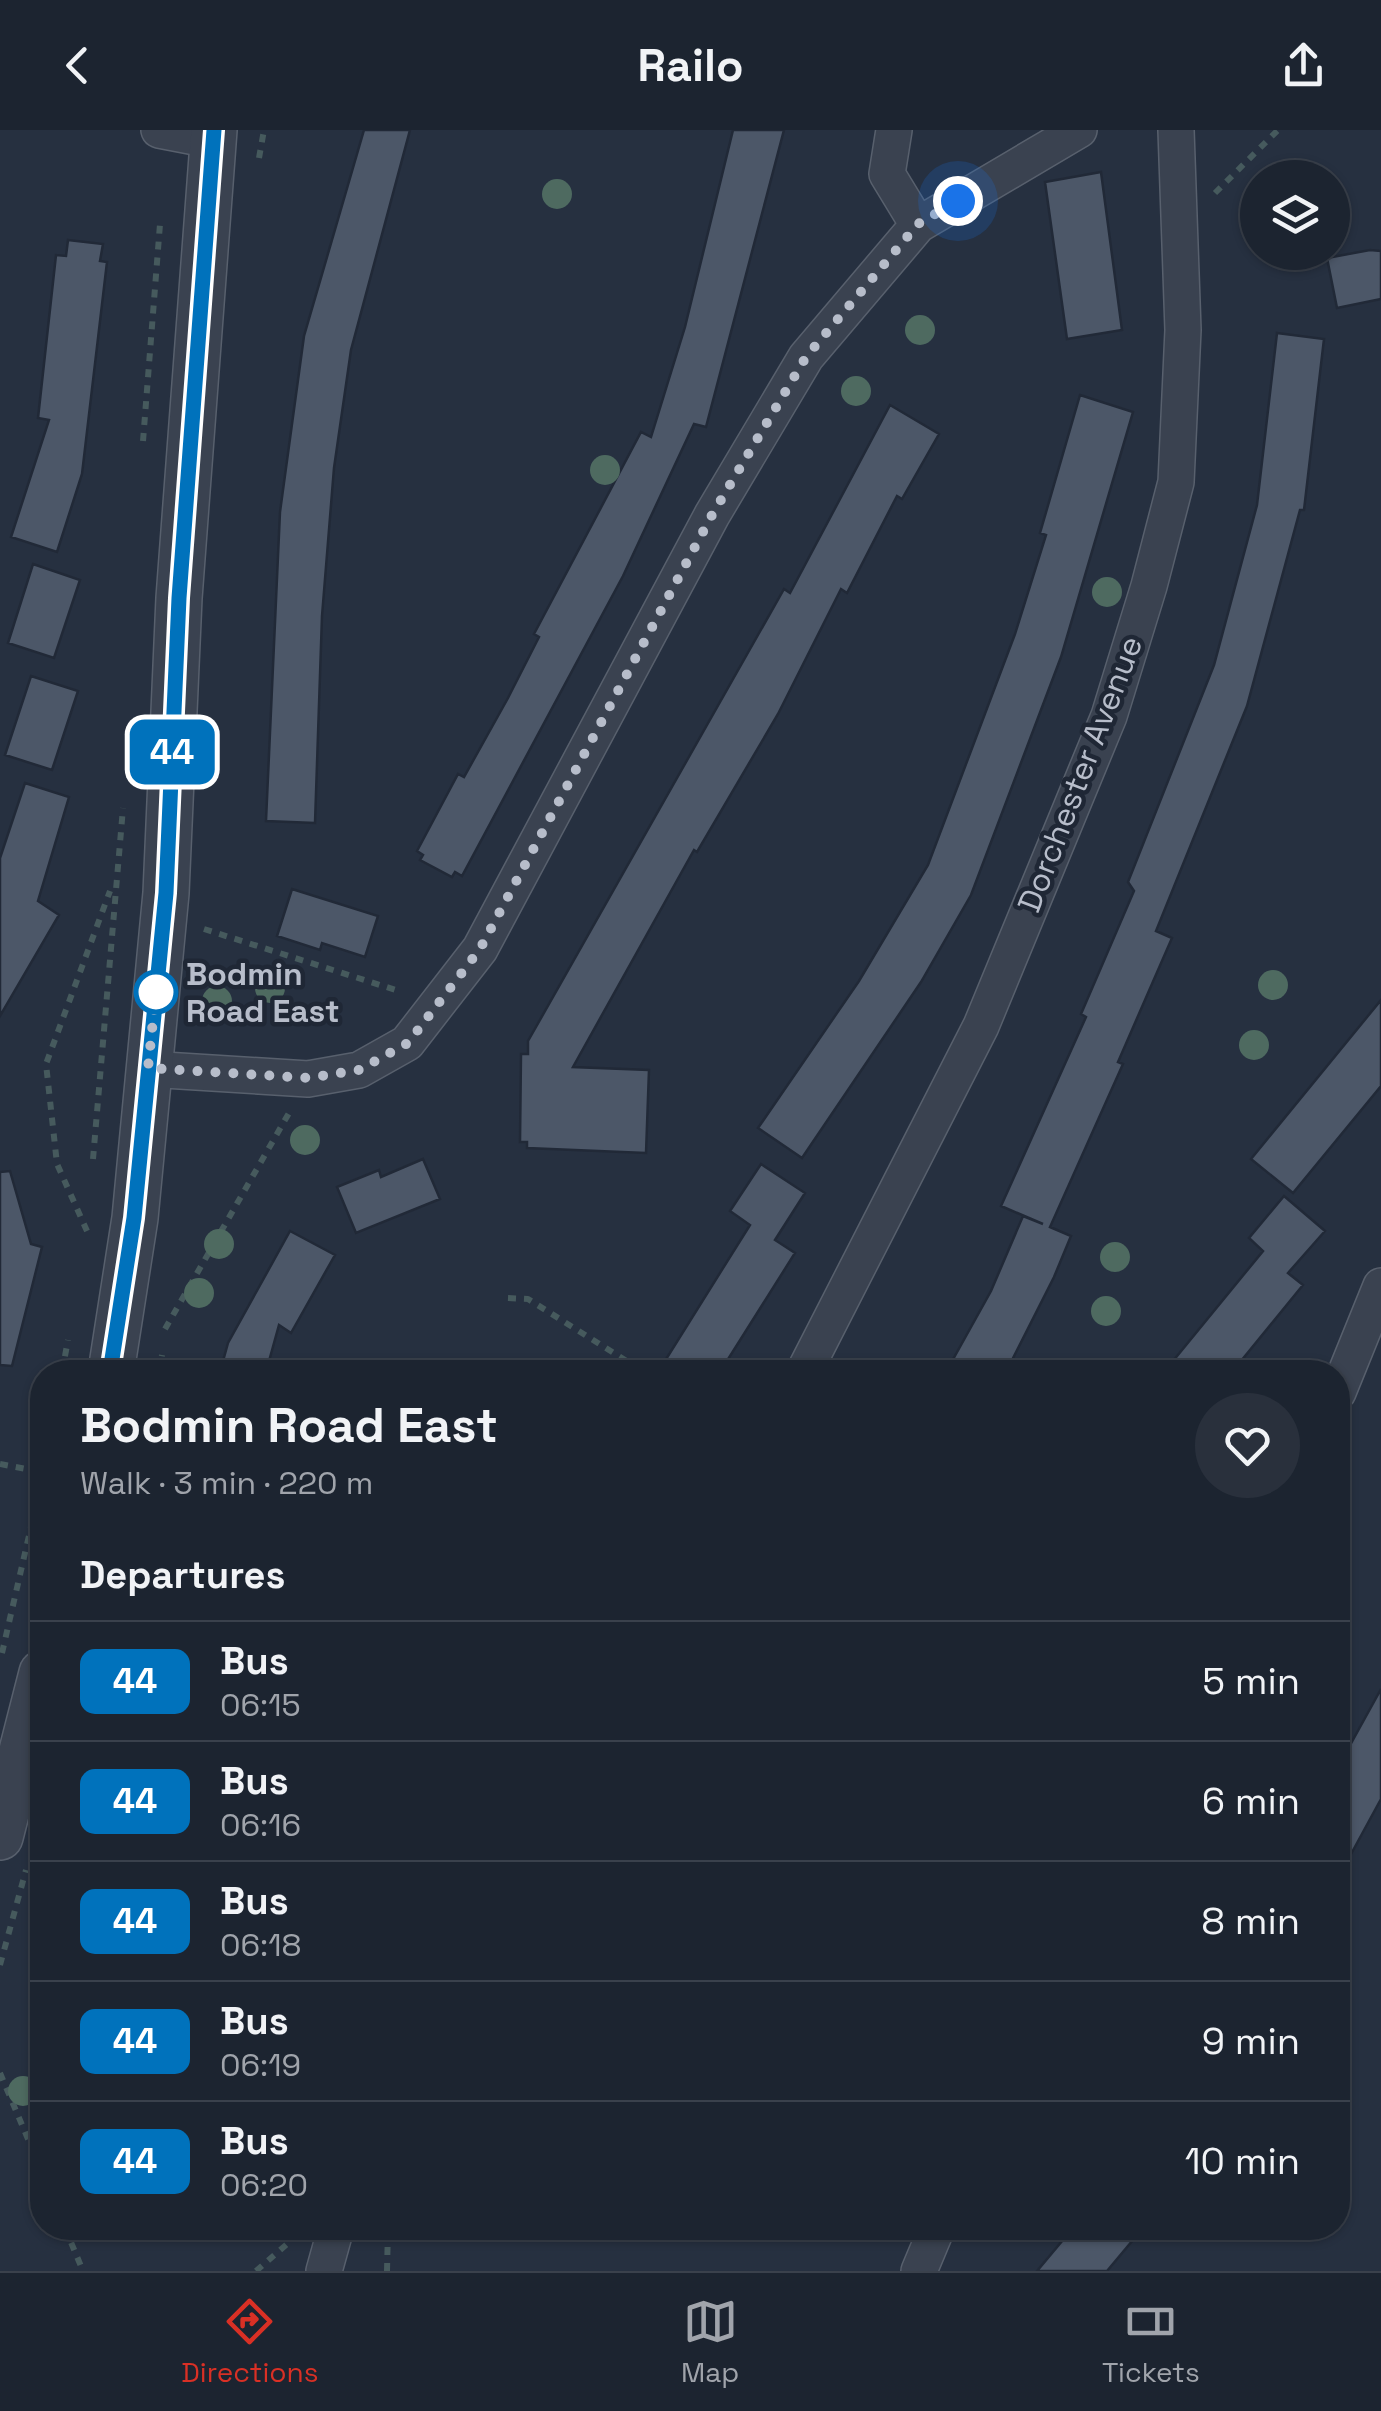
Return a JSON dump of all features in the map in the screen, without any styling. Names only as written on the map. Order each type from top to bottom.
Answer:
[{"type":"street","points":[[112,1360],[134,1218],[166,893],[179,598],[212,135],[159,130]]},
{"type":"street","points":[[894,130],[888,174],[918,224]]},
{"type":"street","points":[[148,1068],[308,1078],[359,1070],[408,1043],[480,949],[712,515],[806,357],[918,224],[1078,130]]},
{"type":"street","name":"Dorchester Avenue","points":[[810,1360],[981,1026],[1109,716],[1176,482],[1183,330],[1176,130]]},
{"type":"street","points":[[1350,1362],[1381,1286]]},
{"type":"street","points":[[14,1848],[30,1748]]},
{"type":"street","points":[[322,2240],[324,2271]]},
{"type":"street","points":[[919,2271],[932,2240]]},
{"type":"path","points":[[1180,240],[1197,212],[1278,130]]},
{"type":"path","points":[[89,1213],[88,1232],[57,1164],[46,1064],[113,884],[92,1176]]},
{"type":"path","points":[[203,928],[367,978],[436,1006]]},
{"type":"path","points":[[165,1329],[308,1078]]},
{"type":"path","points":[[508,1298],[528,1299],[625,1360]]},
{"type":"path","points":[[0,1464],[30,1473]]},
{"type":"path","points":[[0,1660],[30,1529]]},
{"type":"path","points":[[0,1965],[14,1848]]},
{"type":"path","points":[[0,2073],[30,2144]]},
{"type":"path","points":[[70,2240],[83,2271]]},
{"type":"path","points":[[256,2271],[305,2240]]},
{"type":"path","points":[[386,2271],[387,2240]]},
{"type":"building","points":[[364,130],[410,130],[351,350],[334,468],[322,616],[315,823],[266,821],[280,512],[304,336]]},
{"type":"building","points":[[733,130],[784,130],[706,427],[694,424],[623,576],[462,876],[455,872],[452,877],[420,860],[423,855],[417,851],[458,774],[464,777],[508,698],[539,637],[534,634],[641,432],[651,437],[685,327]]},
{"type":"building","points":[[1101,172],[1122,330],[1067,339],[1045,182]]},
{"type":"building","points":[[68,240],[103,244],[100,261],[107,262],[82,474],[57,552],[11,537],[49,420],[38,418],[56,255],[66,256]]},
{"type":"building","points":[[1381,251],[1381,299],[1337,308],[1329,270],[1350,270],[1350,254]]},
{"type":"building","points":[[1277,333],[1324,339],[1304,510],[1300,510],[1247,706],[1156,931],[1172,938],[1118,1062],[1123,1064],[1050,1227],[1071,1236],[1012,1360],[953,1360],[991,1291],[1023,1216],[1043,1224],[1001,1206],[1086,1017],[1081,1014],[1134,891],[1128,882],[1214,665],[1257,505]]},
{"type":"building","points":[[1080,395],[1133,412],[1061,657],[971,895],[921,982],[802,1158],[758,1128],[859,981],[928,865],[1015,634],[1046,535],[1040,533]]},
{"type":"building","points":[[890,405],[939,434],[902,499],[897,496],[847,593],[841,589],[778,714],[697,852],[694,850],[573,1067],[649,1070],[646,1153],[527,1148],[527,1142],[520,1142],[521,1054],[528,1054],[528,1041],[784,589],[790,593]]},
{"type":"building","points":[[33,564],[80,580],[54,658],[8,643]]},
{"type":"building","points":[[31,676],[78,691],[52,770],[5,755]]},
{"type":"building","points":[[25,783],[69,797],[38,901],[59,915],[0,1016],[0,858]]},
{"type":"building","points":[[292,889],[378,916],[365,957],[322,943],[320,950],[277,936]]},
{"type":"building","points":[[1381,1000],[1381,1086],[1293,1193],[1251,1159]]},
{"type":"building","points":[[423,1159],[440,1199],[356,1233],[337,1187],[379,1170],[381,1177]]},
{"type":"building","points":[[761,1164],[805,1193],[775,1240],[795,1253],[728,1360],[666,1360],[750,1225],[730,1211]]},
{"type":"building","points":[[10,1171],[31,1244],[42,1247],[12,1366],[0,1365],[0,1172]]},
{"type":"building","points":[[1284,1196],[1325,1231],[1288,1273],[1303,1285],[1242,1360],[1174,1360],[1263,1251],[1249,1238]]},
{"type":"building","points":[[290,1231],[335,1255],[291,1333],[279,1325],[269,1360],[223,1360],[228,1343]]},
{"type":"building","points":[[1381,1689],[1381,1799],[1350,1856],[1350,1745]]},
{"type":"building","points":[[1063,2240],[1133,2240],[1107,2271],[1037,2271]]},
{"type":"bus line","name":"44","points":[[112,1360],[134,1218],[166,893],[179,598],[210,140],[214,130]]},
{"type":"place","name":"Bodmin Road East","points":[[156,992]]},
{"type":"route","points":[[156,992],[148,1068],[308,1078],[359,1070],[408,1043],[480,949],[712,515],[806,357],[918,224],[958,201]]}]
